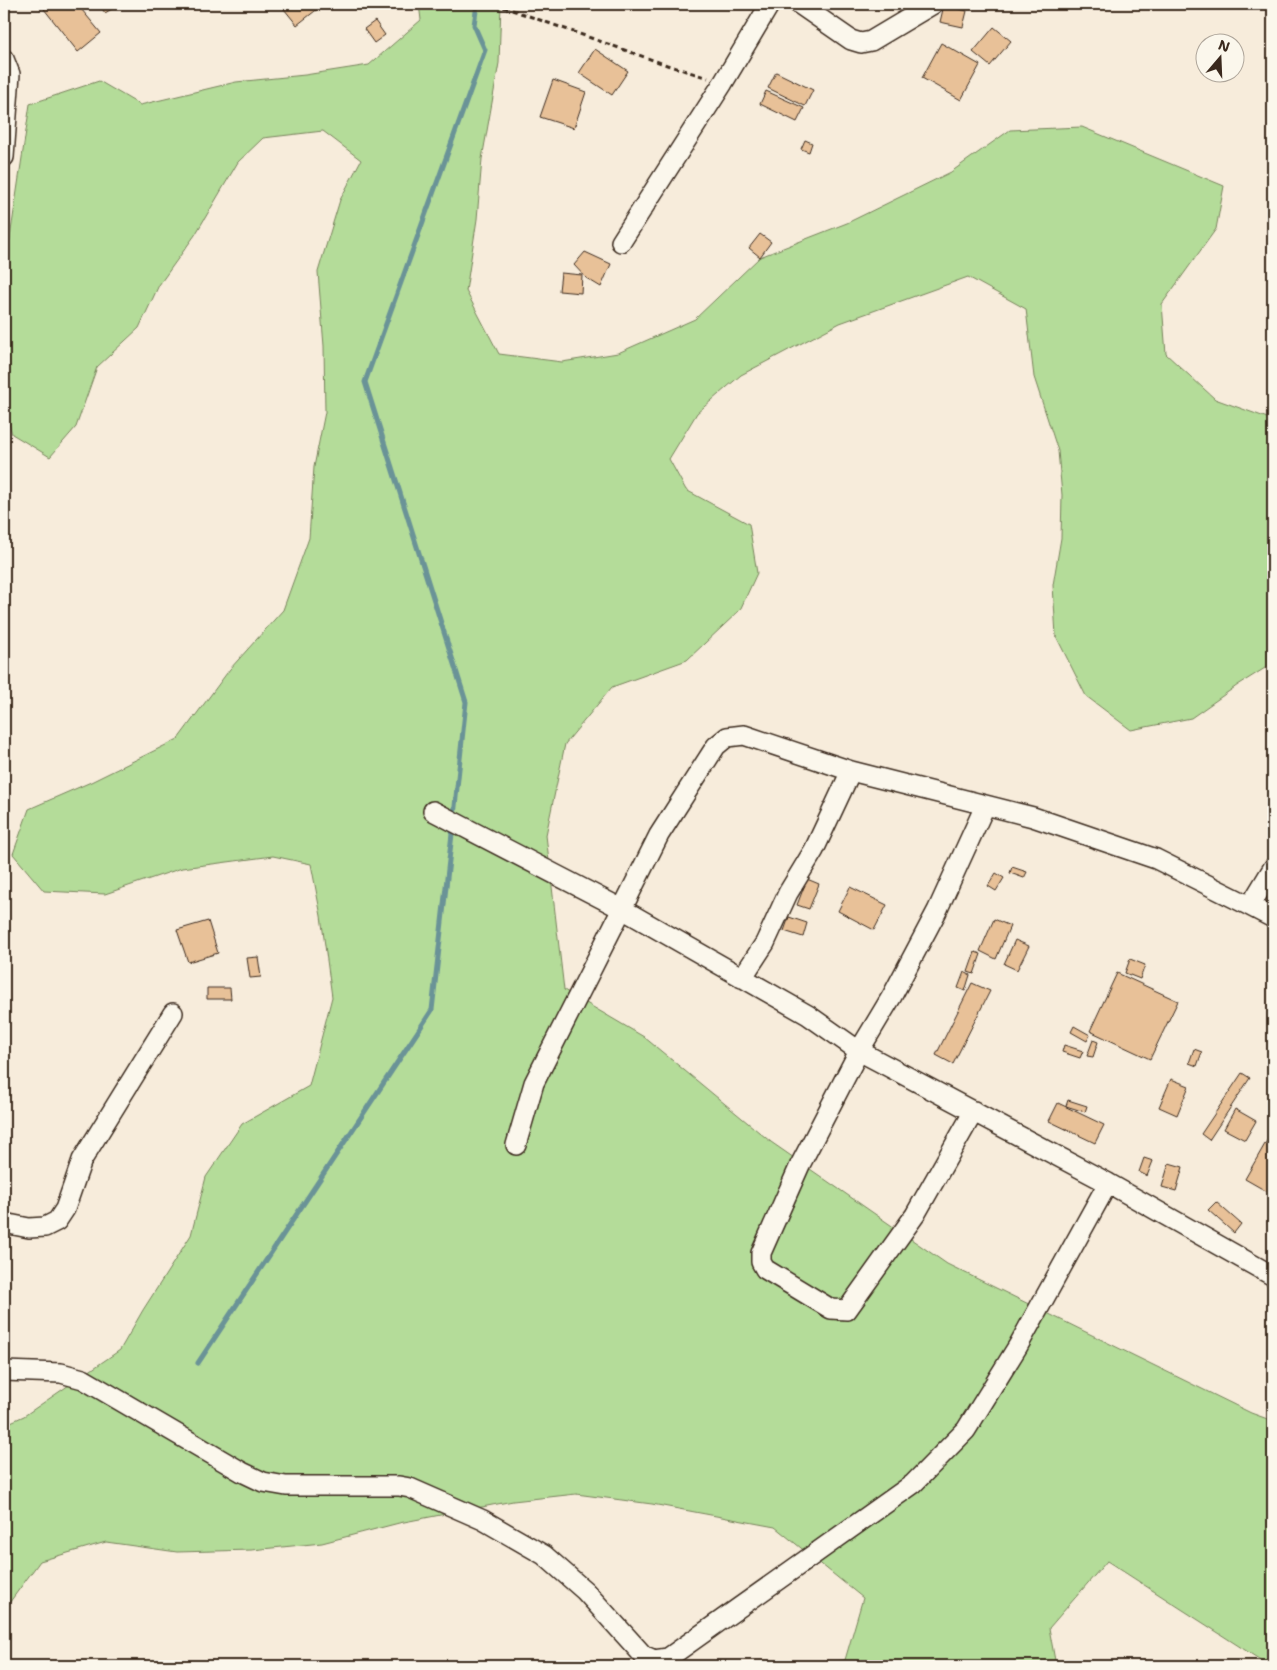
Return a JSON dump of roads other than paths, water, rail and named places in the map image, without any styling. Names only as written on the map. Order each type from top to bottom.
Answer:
[{"type":"street","points":[[621,242],[723,83],[770,4]]},
{"type":"street","points":[[799,4],[851,40],[861,42],[871,41],[933,4]]},
{"type":"street","points":[[4,59],[10,74],[4,157]]},
{"type":"street","points":[[516,1145],[534,1083],[658,834],[716,746],[727,736],[744,735],[851,771],[1033,817],[1156,859],[1273,918]]},
{"type":"street","points":[[742,978],[766,943],[788,893],[814,850],[851,771]]},
{"type":"street","points":[[974,1111],[915,1215],[847,1310],[831,1309],[765,1269],[761,1262],[761,1253],[800,1165],[859,1052],[892,996],[937,911],[985,806]]},
{"type":"street","points":[[433,811],[622,909],[808,1015],[859,1052],[1108,1183],[1273,1276]]},
{"type":"street","points":[[1250,906],[1273,868]]},
{"type":"street","points":[[4,1223],[29,1228],[45,1227],[57,1221],[65,1209],[82,1160],[173,1013]]},
{"type":"street","points":[[4,1371],[62,1373],[82,1379],[262,1482],[286,1486],[399,1486],[410,1488],[474,1516],[544,1555],[585,1591],[643,1655],[654,1660],[668,1658],[913,1484],[966,1430],[1018,1346],[1108,1183]]},
{"type":"waterway","points":[[454,816],[466,702],[365,382],[485,50],[474,25],[477,4]]},
{"type":"waterway","points":[[198,1363],[432,1010],[453,825]]}]
